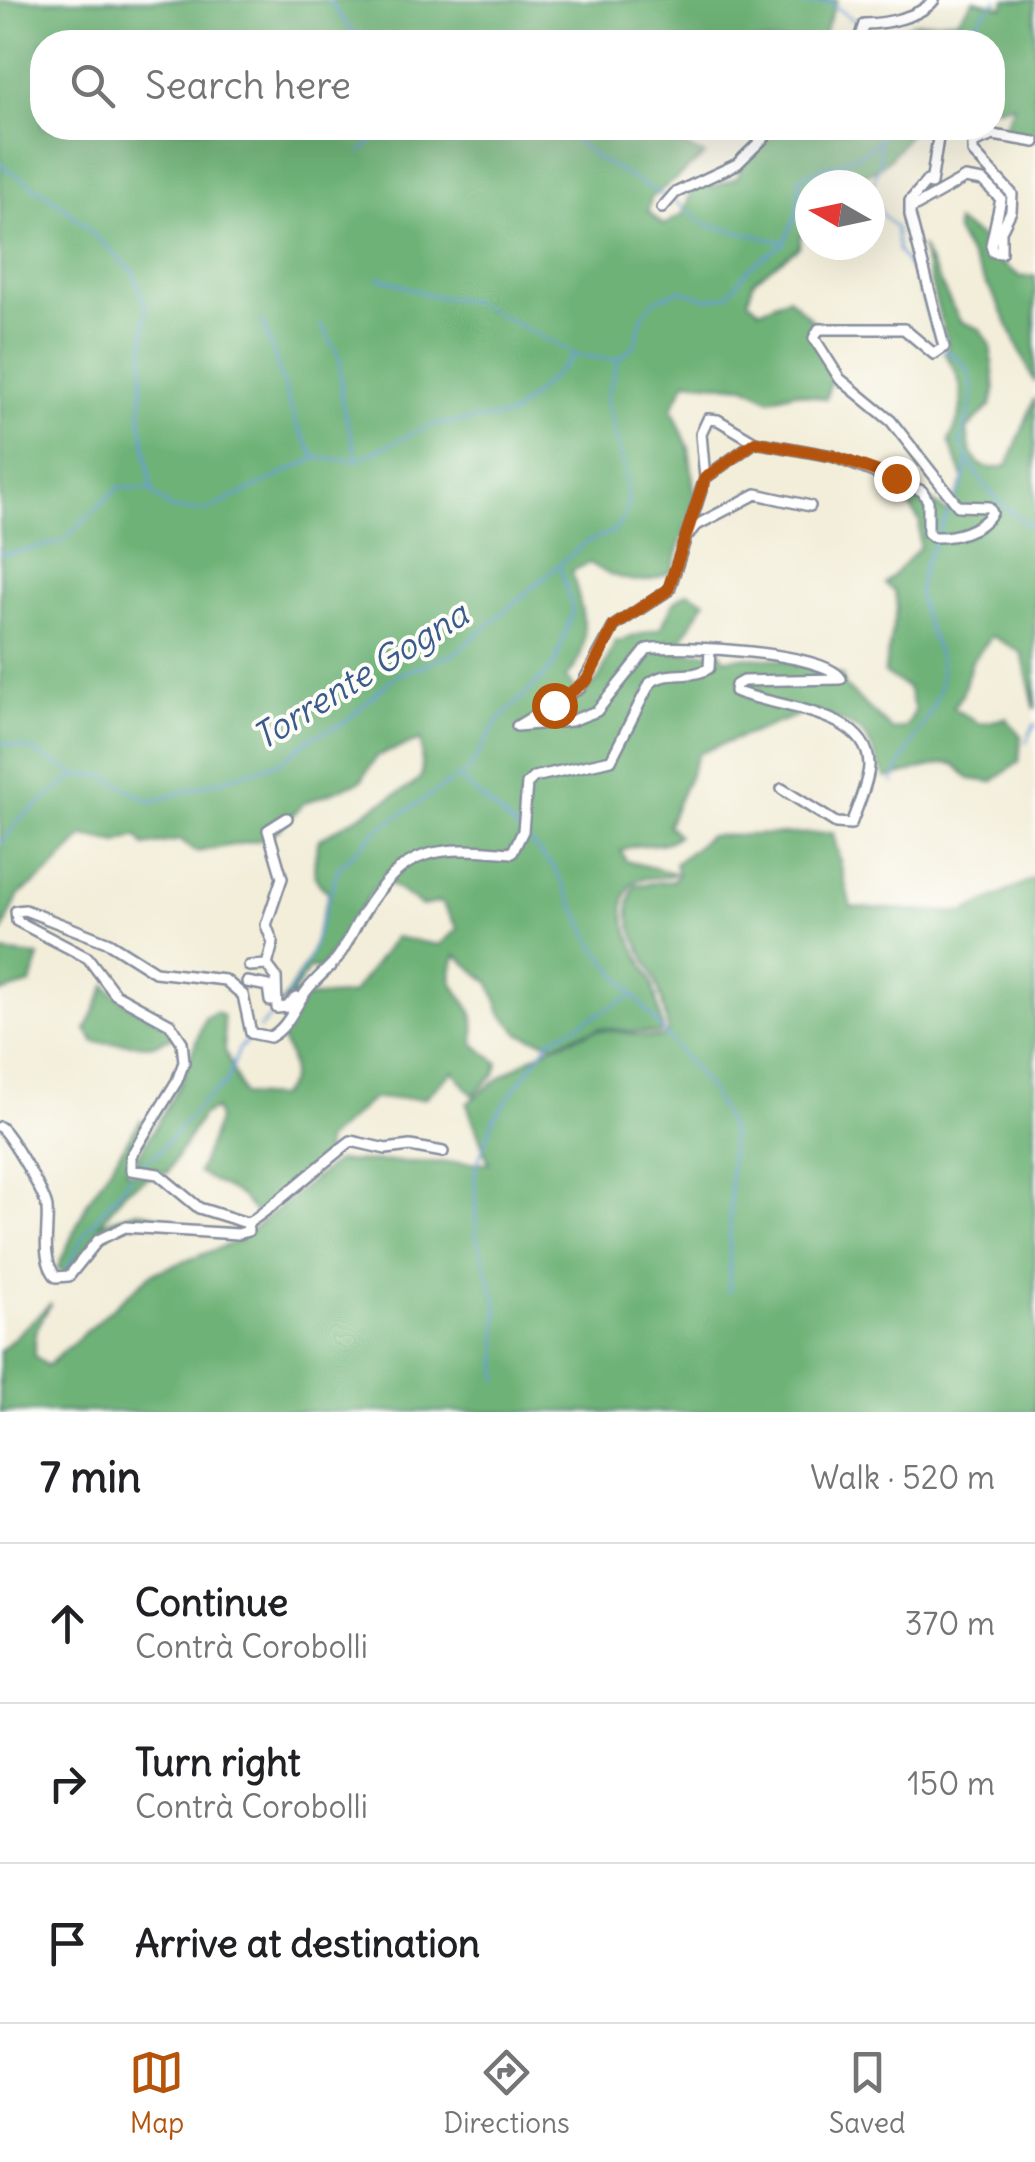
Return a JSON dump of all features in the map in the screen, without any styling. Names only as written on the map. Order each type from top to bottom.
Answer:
[{"type":"street","points":[[862,30],[863,26],[888,24],[928,8],[934,0]]},
{"type":"street","points":[[1005,137],[1035,142]]},
{"type":"street","points":[[667,202],[737,164],[762,140]]},
{"type":"street","points":[[938,140],[931,184],[966,178],[982,181],[1001,199],[991,245],[993,252],[1001,253],[1001,231],[1011,211],[1012,194],[973,152],[973,142],[979,140]]},
{"type":"street","points":[[915,205],[966,178]]},
{"type":"street","points":[[915,205],[910,201],[927,181]]},
{"type":"street","points":[[782,789],[836,823],[851,824],[868,770],[864,748],[838,722],[739,694],[736,685],[812,678],[836,682],[842,676],[798,660],[710,650],[646,649],[597,712],[572,721],[518,726],[580,688],[614,626],[668,590],[705,478],[701,443],[708,420],[718,420],[755,442],[832,456],[922,491],[928,500],[928,530],[936,537],[975,530],[992,512],[990,507],[958,506],[892,421],[840,380],[814,338],[819,329],[826,328],[854,333],[895,327],[904,329],[927,351],[941,350],[912,232],[915,205]]},
{"type":"street","points":[[705,478],[755,442]]},
{"type":"street","points":[[683,541],[695,526],[756,494],[810,506]]},
{"type":"street","points":[[443,1152],[410,1146],[386,1149],[361,1140],[351,1141],[297,1181],[259,1220],[247,1223],[210,1214],[158,1174],[131,1170],[131,1156],[182,1072],[182,1042],[170,1024],[120,998],[88,958],[18,921],[15,914],[25,910],[109,943],[155,972],[225,980],[240,990],[248,1028],[261,1038],[280,1032],[315,979],[336,960],[384,882],[412,858],[468,847],[512,853],[522,834],[527,784],[534,777],[611,760],[650,683],[658,676],[703,673],[710,668],[710,650]]},
{"type":"street","points":[[275,1006],[277,983],[268,966],[271,948],[266,925],[282,878],[268,830],[287,818]]},
{"type":"street","points":[[248,966],[268,966]]},
{"type":"street","points":[[247,982],[268,986],[270,1005],[287,1008],[309,978],[315,979]]},
{"type":"street","points":[[0,1127],[11,1138],[46,1202],[47,1257],[56,1277],[69,1276],[98,1240],[125,1227],[238,1234],[248,1231],[247,1223]]},
{"type":"green space","points":[[0,0],[837,0],[826,30],[30,30],[30,140],[669,140],[705,155],[651,198],[648,211],[663,225],[683,214],[692,190],[707,182],[712,188],[738,177],[740,170],[735,169],[769,140],[905,140],[875,170],[795,170],[795,250],[754,280],[748,300],[760,310],[788,297],[815,323],[812,337],[832,374],[826,399],[795,392],[770,399],[745,386],[686,381],[672,408],[689,449],[695,496],[672,571],[640,581],[620,578],[589,563],[572,571],[584,640],[576,666],[566,678],[582,697],[600,677],[615,642],[661,628],[673,603],[688,592],[705,601],[674,653],[720,652],[725,659],[770,659],[842,675],[845,686],[892,730],[906,727],[915,711],[908,688],[884,673],[897,607],[895,592],[885,584],[919,548],[920,522],[894,481],[918,491],[948,513],[964,480],[949,441],[959,418],[960,386],[944,353],[948,346],[921,246],[960,321],[980,329],[990,345],[995,389],[991,405],[967,429],[973,455],[982,466],[1008,465],[1035,398],[1035,709],[1022,653],[992,636],[972,661],[962,695],[953,708],[980,724],[1006,718],[1021,736],[1019,762],[992,782],[970,779],[954,764],[944,763],[887,778],[871,746],[857,729],[809,711],[699,753],[668,825],[678,835],[665,843],[621,851],[626,861],[675,873],[635,881],[625,897],[624,909],[630,936],[654,989],[663,1030],[659,1034],[600,1028],[557,1045],[520,1034],[501,1013],[490,983],[456,955],[452,980],[472,1012],[474,1044],[498,1063],[495,1074],[473,1095],[453,1071],[425,1098],[372,1099],[325,1141],[326,1153],[256,1214],[241,1196],[198,1173],[218,1120],[215,1109],[202,1115],[167,1173],[137,1166],[136,1160],[180,1084],[205,1018],[216,1012],[223,1016],[225,1050],[243,1095],[278,1097],[289,1084],[292,1070],[281,1038],[303,998],[352,994],[395,937],[439,945],[458,929],[441,902],[422,906],[390,884],[375,887],[321,969],[309,968],[292,995],[300,997],[281,1005],[310,956],[329,892],[315,876],[319,839],[414,784],[422,775],[421,740],[377,756],[361,781],[304,803],[278,830],[260,840],[196,852],[181,840],[144,846],[137,836],[118,843],[84,836],[50,872],[19,895],[0,937]]},
{"type":"green space","points":[[974,0],[1003,7],[1005,0],[1035,0],[1035,139],[1005,134],[1014,105],[1005,106],[1005,30],[897,30],[913,23],[957,20]]},
{"type":"green space","points":[[956,222],[988,242],[996,259],[1021,277],[1035,276],[1035,383],[999,305],[956,232]]},
{"type":"green space","points":[[833,833],[851,907],[963,913],[1035,878],[1035,1412],[0,1412],[0,1351],[51,1303],[35,1332],[35,1356],[47,1366],[151,1274],[238,1241],[336,1161],[489,1163],[467,1104],[494,1083],[530,1058],[586,1032],[609,1030],[662,1037],[668,1032],[656,984],[630,921],[630,897],[635,885],[673,881],[678,874],[675,864],[709,836]]},
{"type":"green space","points":[[0,952],[39,956],[31,984],[0,993]]},
{"type":"green space","points":[[106,985],[176,1036],[153,1045],[95,1042],[86,1030]]},
{"type":"green space","points":[[141,1120],[146,1130],[126,1171],[150,1177],[125,1191],[100,1224],[137,1211],[171,1219],[168,1224],[135,1223],[110,1231],[68,1273],[57,1269],[88,1201]]},
{"type":"waterway","points":[[328,0],[351,30]]},
{"type":"waterway","points":[[790,0],[806,5],[830,2],[860,25]]},
{"type":"waterway","name":"Torrente Gogna","points":[[968,30],[997,0]]},
{"type":"waterway","points":[[361,152],[374,140]]},
{"type":"waterway","points":[[574,140],[596,158],[667,198]]},
{"type":"waterway","name":"Torrente Gogna","points":[[77,775],[105,776],[151,802],[283,761],[312,737],[344,723],[395,676],[454,654],[586,542],[615,531],[628,508],[625,472],[606,399],[618,360],[635,344],[643,314],[655,300],[681,290],[709,299],[728,295],[750,267],[784,243],[797,212],[800,178],[857,155],[878,140]]},
{"type":"waterway","points":[[878,142],[881,158],[872,188],[881,213],[895,228],[898,251],[916,278],[936,336]]},
{"type":"waterway","points":[[0,164],[62,205],[133,271],[146,308],[141,419],[152,490]]},
{"type":"waterway","points":[[674,201],[705,224],[782,242]]},
{"type":"waterway","points":[[378,277],[433,296],[472,301],[575,354]]},
{"type":"waterway","points":[[263,322],[296,424],[316,458]]},
{"type":"waterway","points":[[321,324],[340,358],[342,404],[358,460]]},
{"type":"waterway","points":[[945,351],[958,358],[971,379],[971,404],[960,443],[967,457],[1000,502],[1035,529]]},
{"type":"waterway","points":[[0,552],[8,554],[62,542],[119,487],[148,489],[171,509],[206,511],[316,458],[358,460],[430,425],[511,416],[575,355],[617,360]]},
{"type":"waterway","points":[[937,535],[963,484],[968,460]]},
{"type":"waterway","points":[[893,783],[940,685],[940,662],[919,595],[921,574],[934,542]]},
{"type":"waterway","points":[[284,1003],[310,956],[338,868],[378,829],[469,770],[498,721],[554,666],[573,611],[560,567]]},
{"type":"waterway","points":[[1026,742],[1035,724]]},
{"type":"waterway","points":[[0,742],[31,750],[76,774]]},
{"type":"waterway","points":[[0,845],[22,817],[76,776]]},
{"type":"waterway","points":[[460,779],[519,831]]},
{"type":"waterway","points":[[525,837],[555,869],[595,947],[711,1091],[731,1131],[729,1293]]},
{"type":"waterway","points":[[498,1381],[497,1303],[476,1235],[475,1170],[494,1118],[551,1039],[632,996]]},
{"type":"waterway","points":[[259,1029],[274,1013]]},
{"type":"waterway","points":[[138,1166],[158,1153],[201,1103],[227,1082],[239,1049],[252,1036]]},
{"type":"waterway","points":[[64,1274],[87,1230],[132,1175]]},
{"type":"route","points":[[554,705],[587,680],[614,626],[644,610],[668,590],[705,478],[755,442],[832,456],[896,478]]}]
